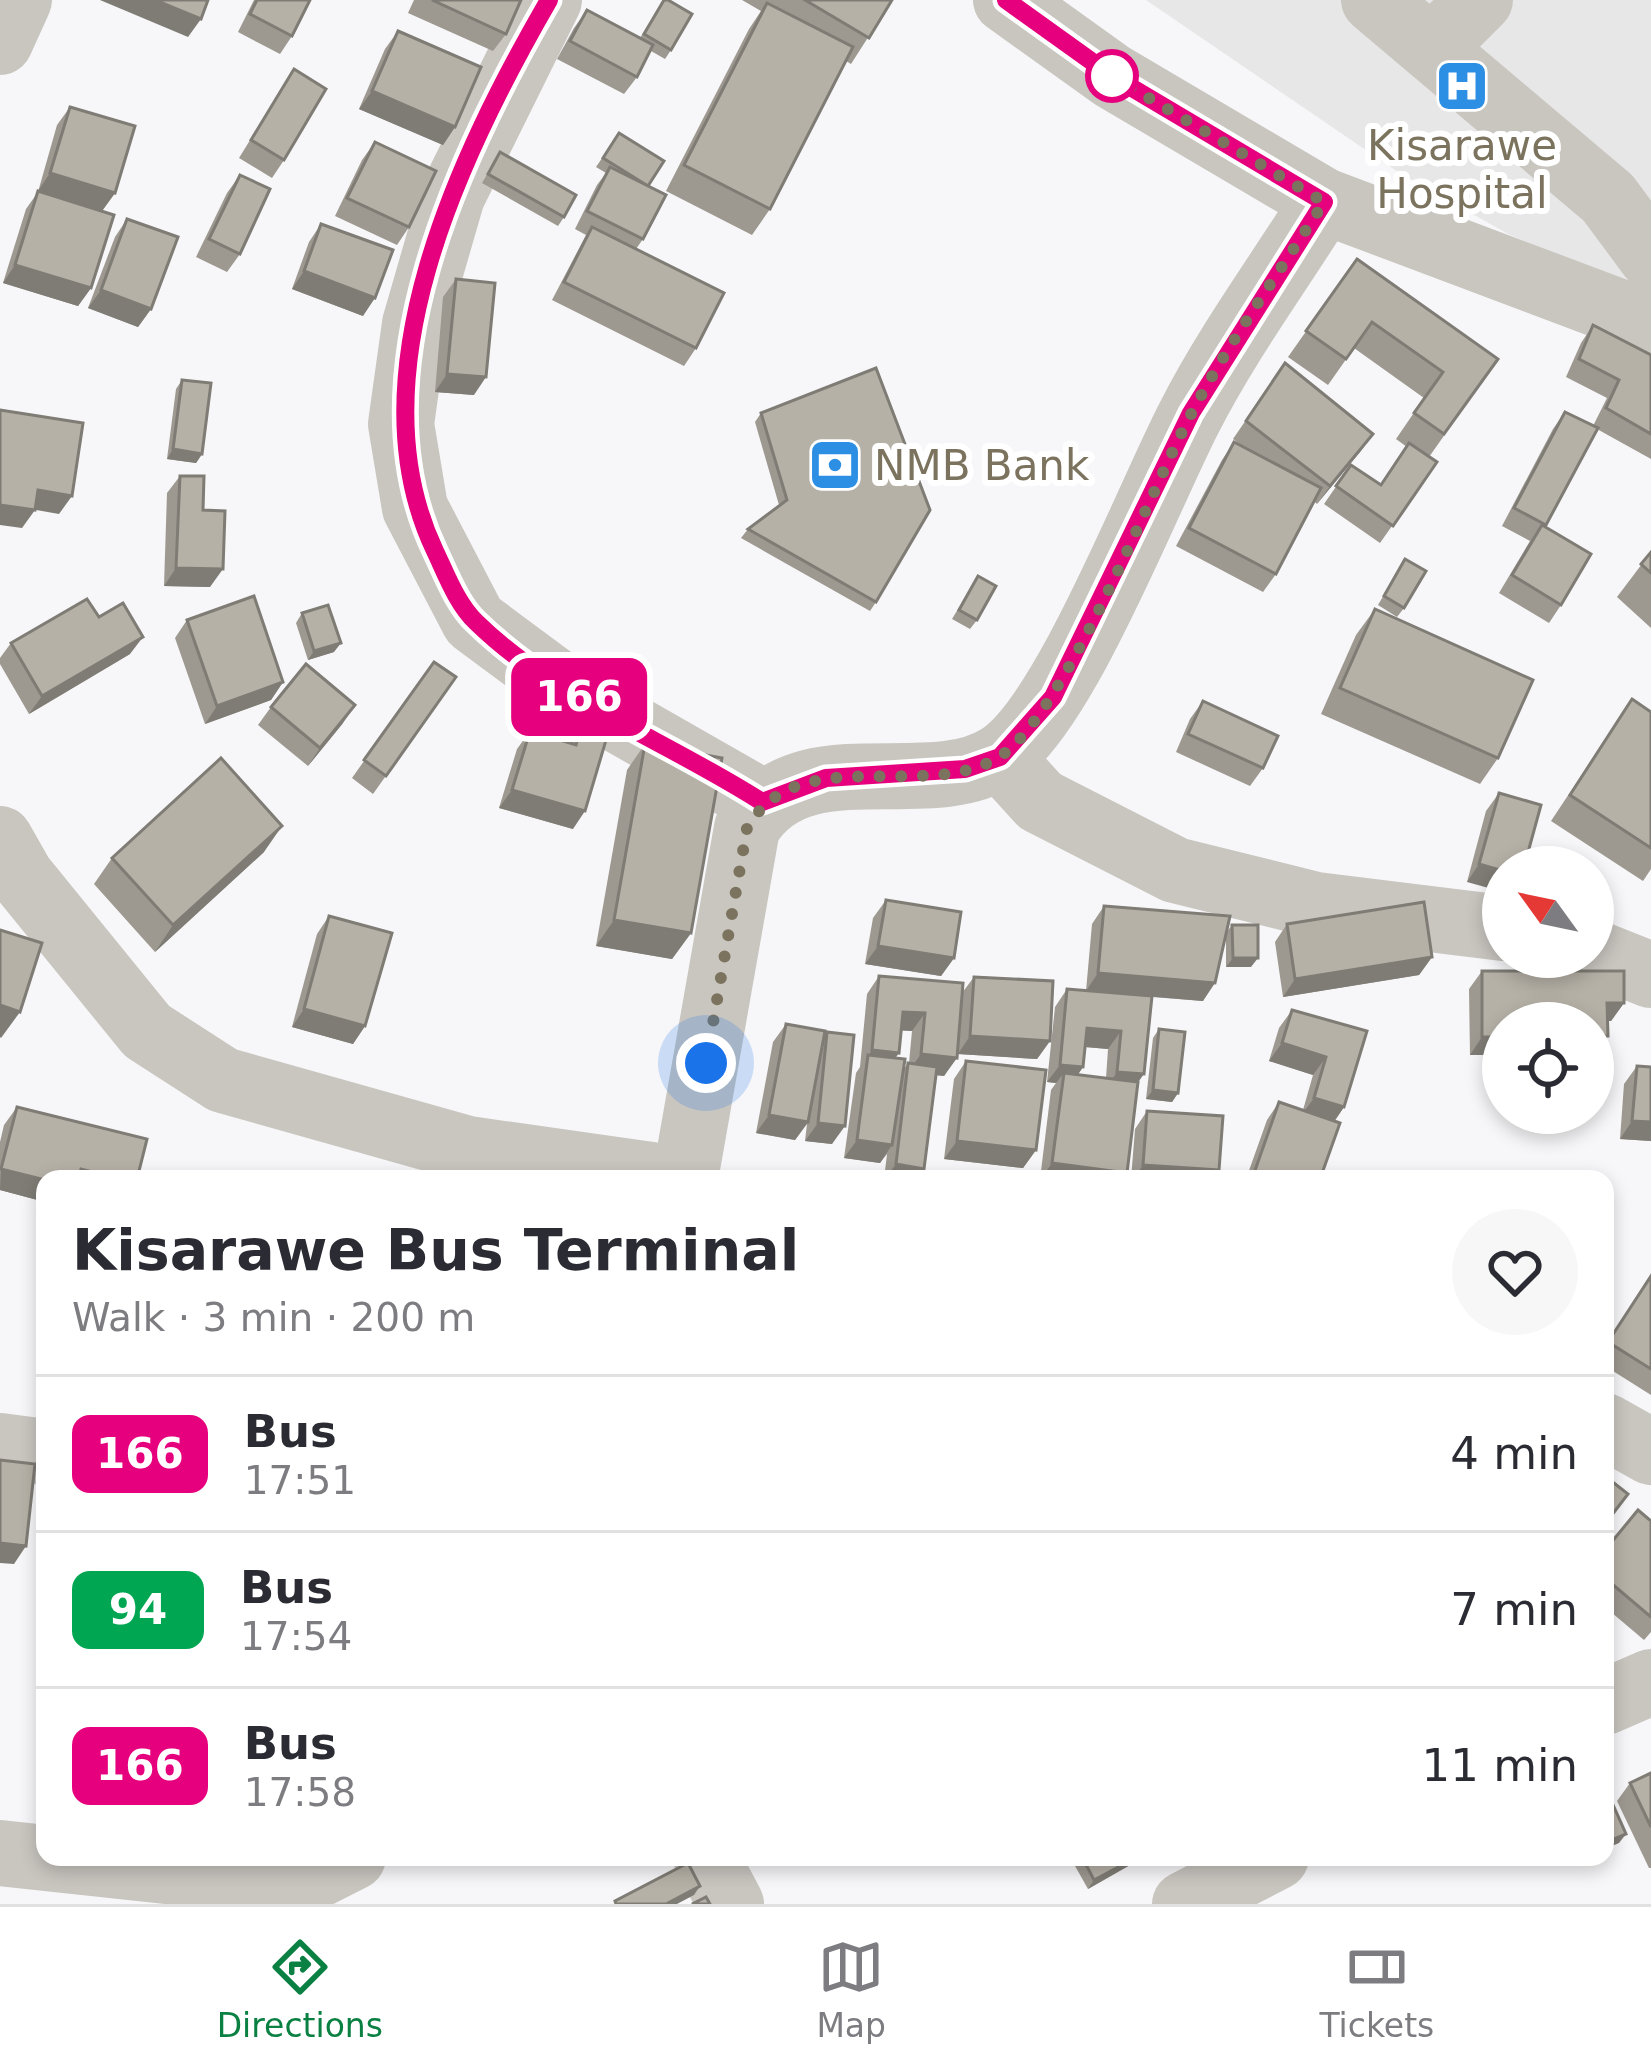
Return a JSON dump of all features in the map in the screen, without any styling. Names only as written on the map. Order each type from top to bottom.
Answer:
[{"type":"street","points":[[0,42],[19,0]]},
{"type":"street","points":[[549,0],[452,196],[415,324],[401,424],[415,508],[474,621],[571,693],[762,802]]},
{"type":"street","points":[[1006,0],[1112,76],[1324,202],[1651,324]]},
{"type":"street","points":[[1374,0],[1608,198],[1651,256]]},
{"type":"street","points":[[1432,47],[1480,0]]},
{"type":"street","points":[[684,1170],[747,828],[762,802],[826,778],[965,769],[1000,757],[1053,697],[1191,413],[1324,202]]},
{"type":"street","points":[[1000,757],[1040,801],[1175,870],[1316,905],[1482,925]]},
{"type":"street","points":[[0,839],[21,876],[147,1031],[223,1081],[465,1164],[552,1170]]},
{"type":"street","points":[[1614,960],[1651,975]]},
{"type":"street","points":[[1614,1431],[1651,1452]]},
{"type":"street","points":[[0,1446],[36,1451]]},
{"type":"street","points":[[1614,1698],[1651,1682]]},
{"type":"street","points":[[0,1853],[36,1856]]},
{"type":"street","points":[[136,1866],[303,1882]]},
{"type":"street","points":[[711,1866],[731,1904]]},
{"type":"street","points":[[1185,1904],[1259,1866]]},
{"type":"shaded area","name":"Kisarawe Hospital","points":[[1146,0],[1651,0],[1651,296],[1508,234],[1398,172]]},
{"type":"building","points":[[155,0],[208,0],[201,19]]},
{"type":"building","points":[[257,0],[310,0],[292,36],[250,14]]},
{"type":"building","points":[[432,0],[521,0],[506,34]]},
{"type":"building","points":[[664,0],[692,14],[671,50],[644,34]]},
{"type":"building","points":[[805,0],[892,0],[869,38]]},
{"type":"building","points":[[767,3],[853,47],[770,209],[684,165]]},
{"type":"building","points":[[587,10],[653,45],[637,77],[570,41]]},
{"type":"building","points":[[398,31],[481,67],[455,127],[372,91]]},
{"type":"building","points":[[294,69],[326,89],[284,160],[251,140]]},
{"type":"building","points":[[70,107],[135,126],[115,193],[50,173]]},
{"type":"building","points":[[619,133],[664,161],[648,186],[603,158]]},
{"type":"building","points":[[375,142],[436,171],[409,227],[347,198]]},
{"type":"building","points":[[500,152],[576,195],[564,217],[488,174]]},
{"type":"building","points":[[610,167],[666,195],[643,239],[587,211]]},
{"type":"building","points":[[240,175],[270,189],[240,254],[209,239]]},
{"type":"building","points":[[38,191],[114,215],[91,288],[15,265]]},
{"type":"building","points":[[127,219],[178,237],[151,309],[101,290]]},
{"type":"building","points":[[321,224],[393,250],[375,298],[304,271]]},
{"type":"building","points":[[592,227],[724,293],[696,348],[564,282]]},
{"type":"building","points":[[1357,259],[1498,359],[1444,434],[1414,413],[1443,372],[1372,322],[1346,359],[1306,331]]},
{"type":"building","points":[[456,279],[495,283],[486,377],[447,374]]},
{"type":"building","points":[[1593,325],[1651,355],[1651,434],[1606,408],[1619,380],[1579,359]]},
{"type":"building","points":[[1285,363],[1373,434],[1330,486],[1246,421]]},
{"type":"building","name":"NMB Bank","points":[[876,368],[930,510],[876,602],[748,529],[787,500],[761,413]]},
{"type":"building","points":[[182,380],[211,383],[202,454],[173,449]]},
{"type":"building","points":[[0,410],[83,423],[72,496],[38,490],[35,510],[0,505]]},
{"type":"building","points":[[1565,412],[1598,428],[1546,525],[1514,508]]},
{"type":"building","points":[[1234,442],[1321,488],[1276,574],[1189,528]]},
{"type":"building","points":[[1409,443],[1437,462],[1393,526],[1336,486],[1351,465],[1381,485]]},
{"type":"building","points":[[180,476],[204,476],[203,510],[225,511],[223,569],[176,568]]},
{"type":"building","points":[[1542,525],[1591,554],[1561,605],[1512,575]]},
{"type":"building","points":[[1651,552],[1651,573],[1641,564]]},
{"type":"building","points":[[1405,559],[1426,571],[1404,608],[1384,596]]},
{"type":"building","points":[[978,576],[996,586],[977,620],[959,610]]},
{"type":"building","points":[[254,596],[283,682],[217,706],[187,620]]},
{"type":"building","points":[[87,599],[99,617],[123,603],[143,637],[42,696],[11,643]]},
{"type":"building","points":[[328,605],[341,643],[314,651],[302,613]]},
{"type":"building","points":[[1375,609],[1533,680],[1498,758],[1340,688]]},
{"type":"building","points":[[434,662],[456,677],[386,776],[364,760]]},
{"type":"building","points":[[306,664],[355,705],[320,748],[271,707]]},
{"type":"building","points":[[1632,699],[1651,712],[1651,848],[1570,795]]},
{"type":"building","points":[[1203,701],[1278,736],[1263,768],[1188,734]]},
{"type":"building","points":[[583,722],[609,730],[585,811],[512,790],[530,731],[576,745]]},
{"type":"building","points":[[645,744],[722,758],[691,933],[614,920]]},
{"type":"building","points":[[221,758],[282,826],[173,925],[112,858]]},
{"type":"building","points":[[1499,793],[1541,805],[1530,846],[1484,846]]},
{"type":"building","points":[[886,900],[961,912],[954,958],[878,946]]},
{"type":"building","points":[[1424,902],[1432,957],[1295,979],[1287,924]]},
{"type":"building","points":[[1104,906],[1230,916],[1215,983],[1098,973]]},
{"type":"building","points":[[329,916],[392,933],[365,1026],[304,1009]]},
{"type":"building","points":[[1232,925],[1258,925],[1258,958],[1233,958]]},
{"type":"building","points":[[0,930],[42,943],[20,1012],[0,1005]]},
{"type":"building","points":[[1614,971],[1624,971],[1624,1003],[1482,1002],[1482,978],[1614,978]]},
{"type":"building","points":[[879,976],[963,983],[957,1058],[921,1054],[925,1013],[903,1012],[899,1053],[872,1050]]},
{"type":"building","points":[[974,977],[1053,981],[1050,1041],[970,1036]]},
{"type":"building","points":[[1067,989],[1152,996],[1144,1074],[1117,1072],[1121,1031],[1087,1028],[1083,1067],[1060,1065]]},
{"type":"building","points":[[1292,1010],[1367,1031],[1344,1107],[1314,1098],[1326,1057],[1282,1043]]},
{"type":"building","points":[[786,1024],[825,1031],[808,1122],[769,1115]]},
{"type":"building","points":[[1159,1029],[1185,1032],[1178,1093],[1153,1090]]},
{"type":"building","points":[[827,1032],[854,1035],[845,1126],[818,1123]]},
{"type":"building","points":[[868,1055],[905,1059],[892,1145],[857,1140]]},
{"type":"building","points":[[966,1061],[1046,1070],[1036,1150],[957,1141]]},
{"type":"building","points":[[908,1063],[937,1067],[924,1169],[896,1164]]},
{"type":"building","points":[[1637,1066],[1651,1067],[1651,1122],[1632,1121]]},
{"type":"building","points":[[1064,1073],[1138,1082],[1127,1170],[1052,1163]]},
{"type":"building","points":[[1279,1102],[1340,1123],[1323,1170],[1255,1170]]},
{"type":"building","points":[[17,1107],[147,1139],[139,1170],[36,1170],[36,1178],[1,1169]]},
{"type":"building","points":[[1147,1111],[1223,1116],[1219,1170],[1143,1165]]},
{"type":"building","points":[[1651,1276],[1651,1369],[1614,1346],[1614,1333]]},
{"type":"building","points":[[0,1460],[35,1464],[26,1546],[0,1543]]},
{"type":"building","points":[[1614,1483],[1628,1494],[1614,1512]]},
{"type":"building","points":[[1638,1510],[1651,1521],[1651,1617],[1614,1586],[1614,1539]]},
{"type":"building","points":[[1651,1773],[1651,1827],[1630,1783]]},
{"type":"building","points":[[1614,1807],[1626,1834],[1614,1839]]},
{"type":"building","points":[[682,1866],[690,1866],[700,1886],[666,1904],[615,1901]]},
{"type":"building","points":[[1087,1866],[1120,1866],[1094,1880]]},
{"type":"bus line","name":"166","points":[[549,0],[452,196],[415,324],[401,424],[415,508],[474,621],[571,693],[762,802],[826,778],[965,769],[1000,757],[1053,697],[1191,413],[1324,202],[1112,76],[1006,0]]},
{"type":"place","name":"Kisarawe Hospital","points":[[1462,86]]},
{"type":"place","name":"NMB Bank","points":[[835,465]]},
{"type":"route","points":[[706,1063],[747,828],[762,802],[826,778],[965,769],[1000,757],[1053,697],[1191,413],[1324,202],[1112,76]]}]
